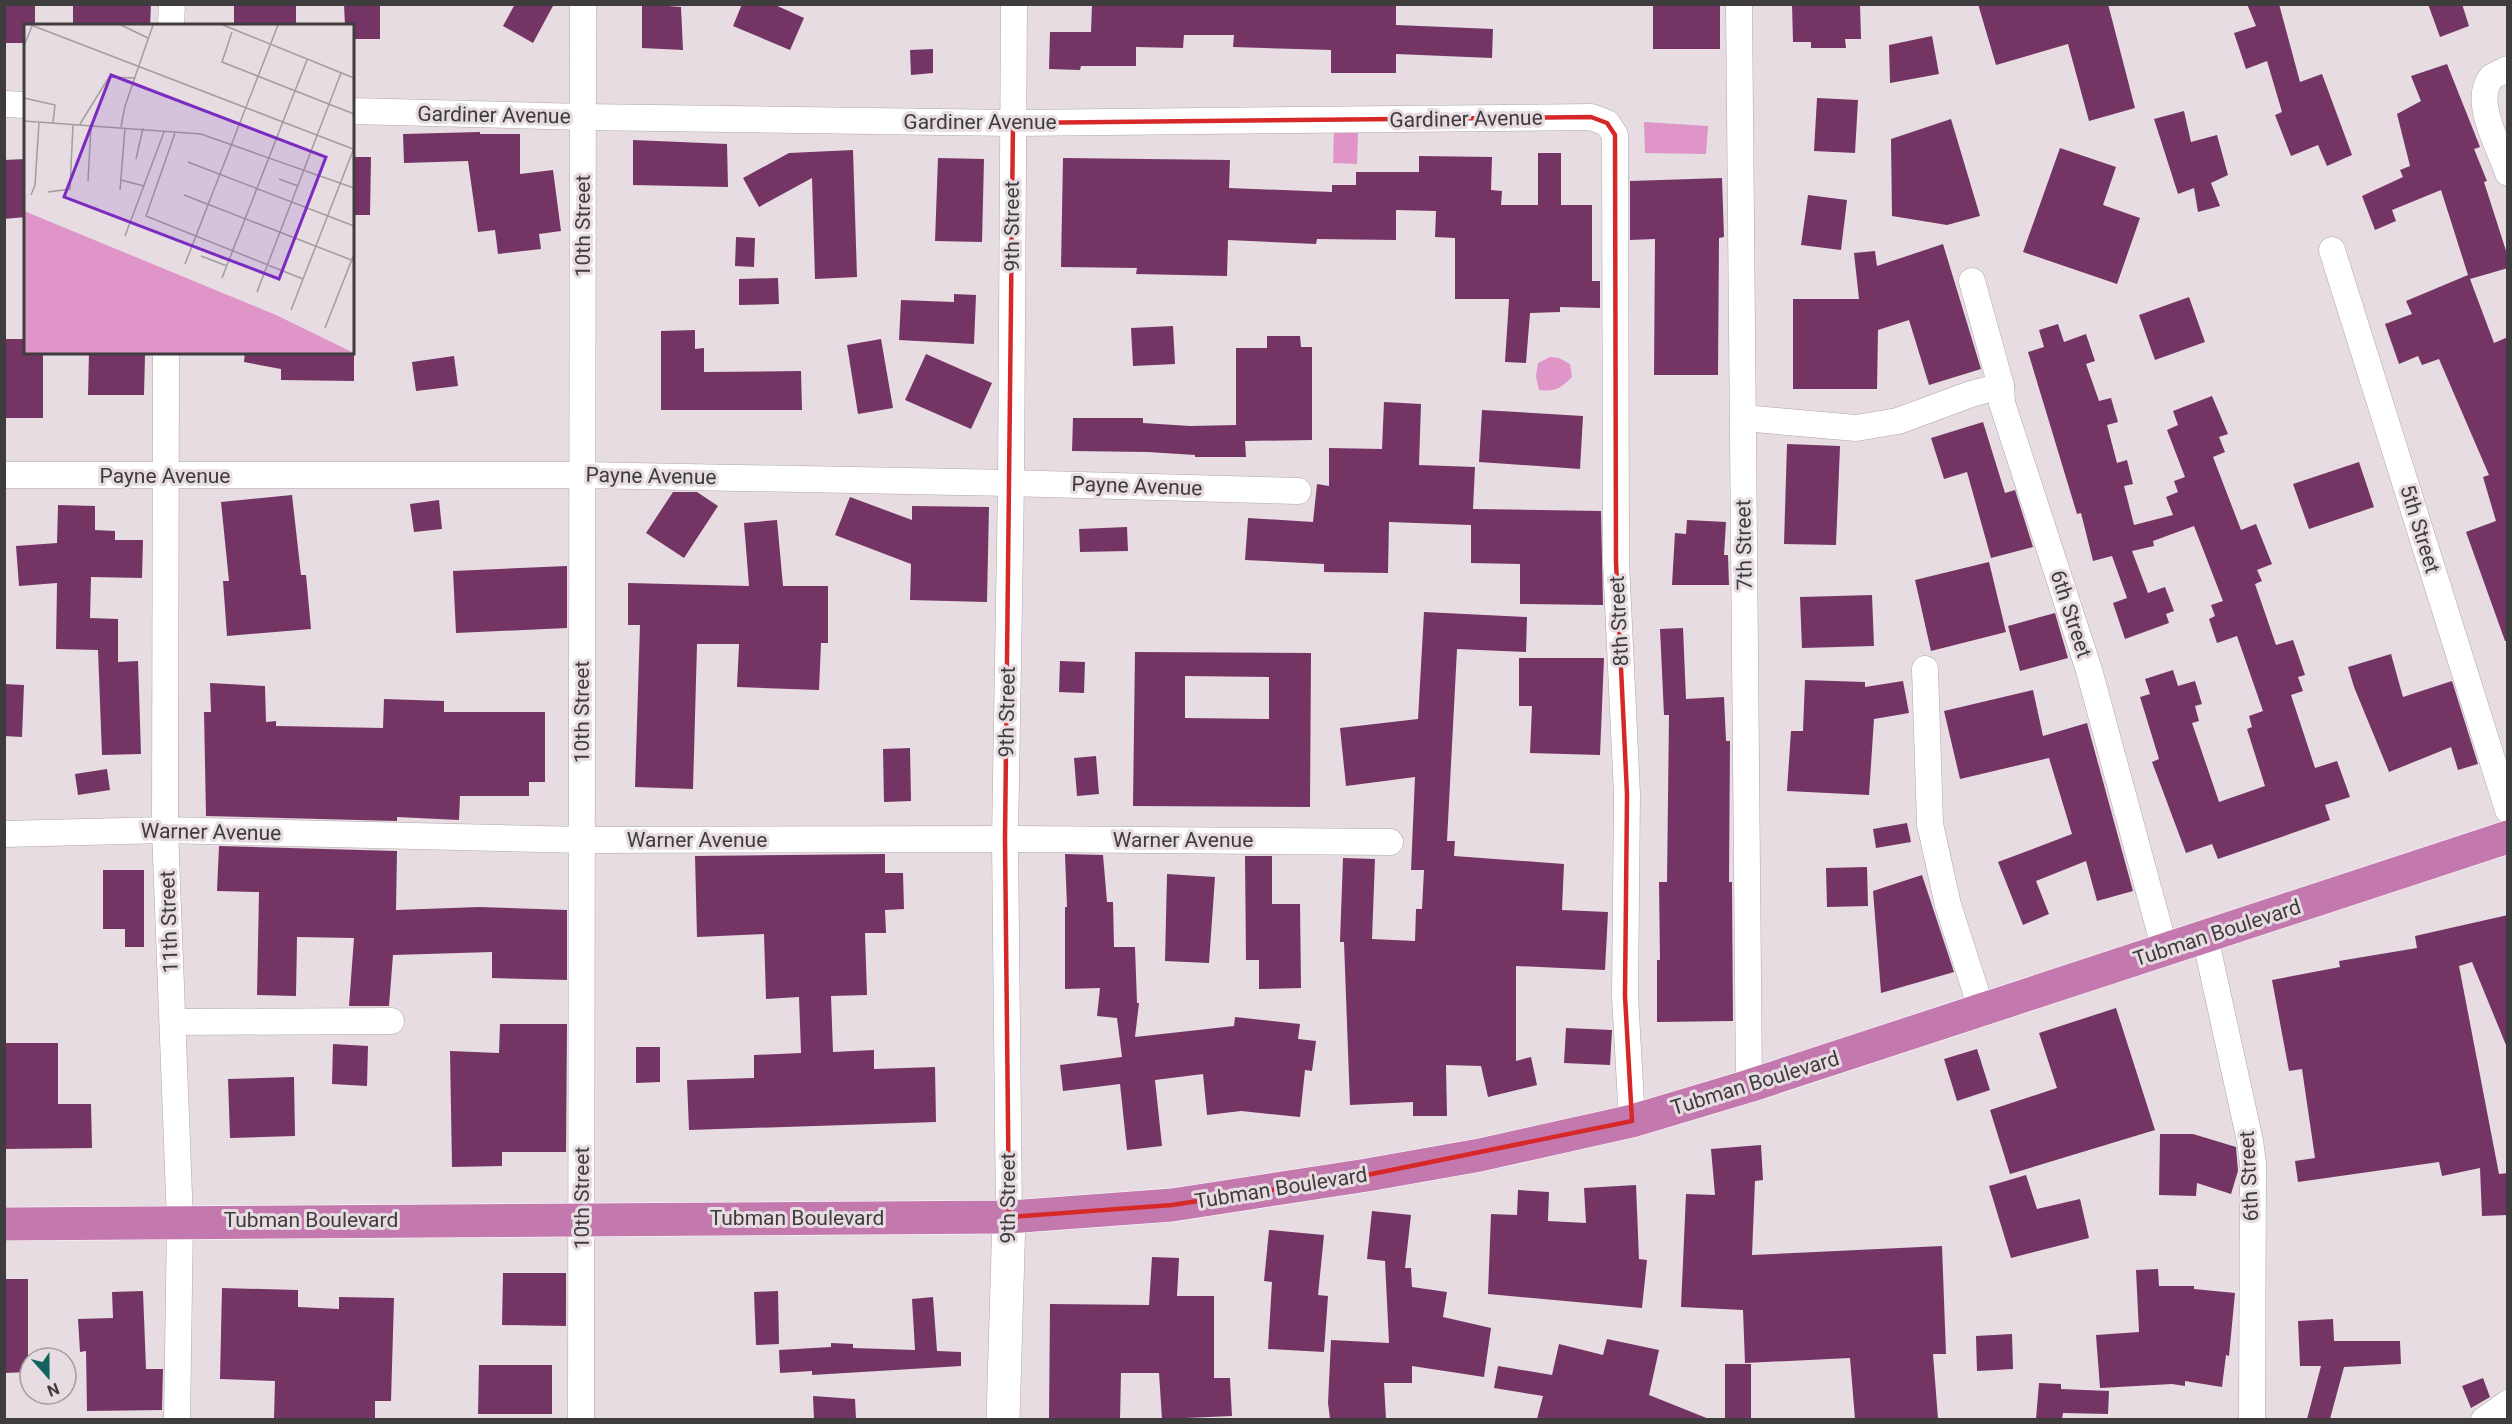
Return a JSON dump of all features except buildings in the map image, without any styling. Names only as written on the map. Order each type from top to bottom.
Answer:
[{"type":"highway","name":"Tubman Boulevard","points":[[4,1224],[582,1218],[1009,1217],[1172,1205],[1367,1175],[1479,1155],[1632,1121],[1982,1011],[2508,837]]},
{"type":"street","points":[[171,24],[172,4]]},
{"type":"street","name":"10th Street","points":[[581,1419],[583,4]]},
{"type":"street","name":"9th Street","points":[[1004,1419],[1009,1217],[1005,839],[1011,483],[1014,4]]},
{"type":"street","name":"7th Street","points":[[1739,4],[1749,1086]]},
{"type":"street","points":[[2508,69],[2491,78],[2484,97],[2489,123],[2508,172]]},
{"type":"street","points":[[4,104],[24,105]]},
{"type":"street","name":"Gardiner Avenue","points":[[354,111],[1013,123],[1591,117],[1607,123]]},
{"type":"street","name":"8th Street","points":[[1607,123],[1615,135],[1616,562],[1627,794],[1625,996],[1632,1121]]},
{"type":"street","name":"5th Street","points":[[2332,249],[2508,810]]},
{"type":"street","name":"6th Street","points":[[1972,281],[2001,386],[2002,403],[2089,670],[2165,950]]},
{"type":"street","name":"11th Street","points":[[166,354],[165,830],[180,1221],[177,1419]]},
{"type":"street","points":[[1743,418],[1856,428],[1898,421],[1971,394],[2001,386]]},
{"type":"street","name":"Payne Avenue","points":[[4,476],[582,475],[1011,483],[1298,492]]},
{"type":"street","points":[[1925,669],[1930,824],[1946,899],[1982,1011]]},
{"type":"street","name":"Warner Avenue","points":[[4,834],[165,830],[582,840],[1005,839],[1390,842]]},
{"type":"street","name":"6th Street","points":[[2205,938],[2250,1141],[2253,1164],[2252,1419]]},
{"type":"street","points":[[172,1022],[390,1021]]},
{"type":"street","points":[[2484,1419],[2508,1403]]},
{"type":"highlighted area","points":[[1591,117],[1607,123],[1615,135],[1616,562],[1627,794],[1625,996],[1632,1121],[1367,1175],[1172,1205],[1009,1217],[1005,839],[1013,123]]},
{"type":"shaded area","points":[[1644,122],[1708,126],[1706,154],[1645,153]]},
{"type":"shaded area","points":[[1334,132],[1358,133],[1357,164],[1333,163]]},
{"type":"shaded area","points":[[1550,357],[1559,358],[1570,364],[1572,377],[1557,388],[1539,390],[1536,376],[1538,363]]}]
